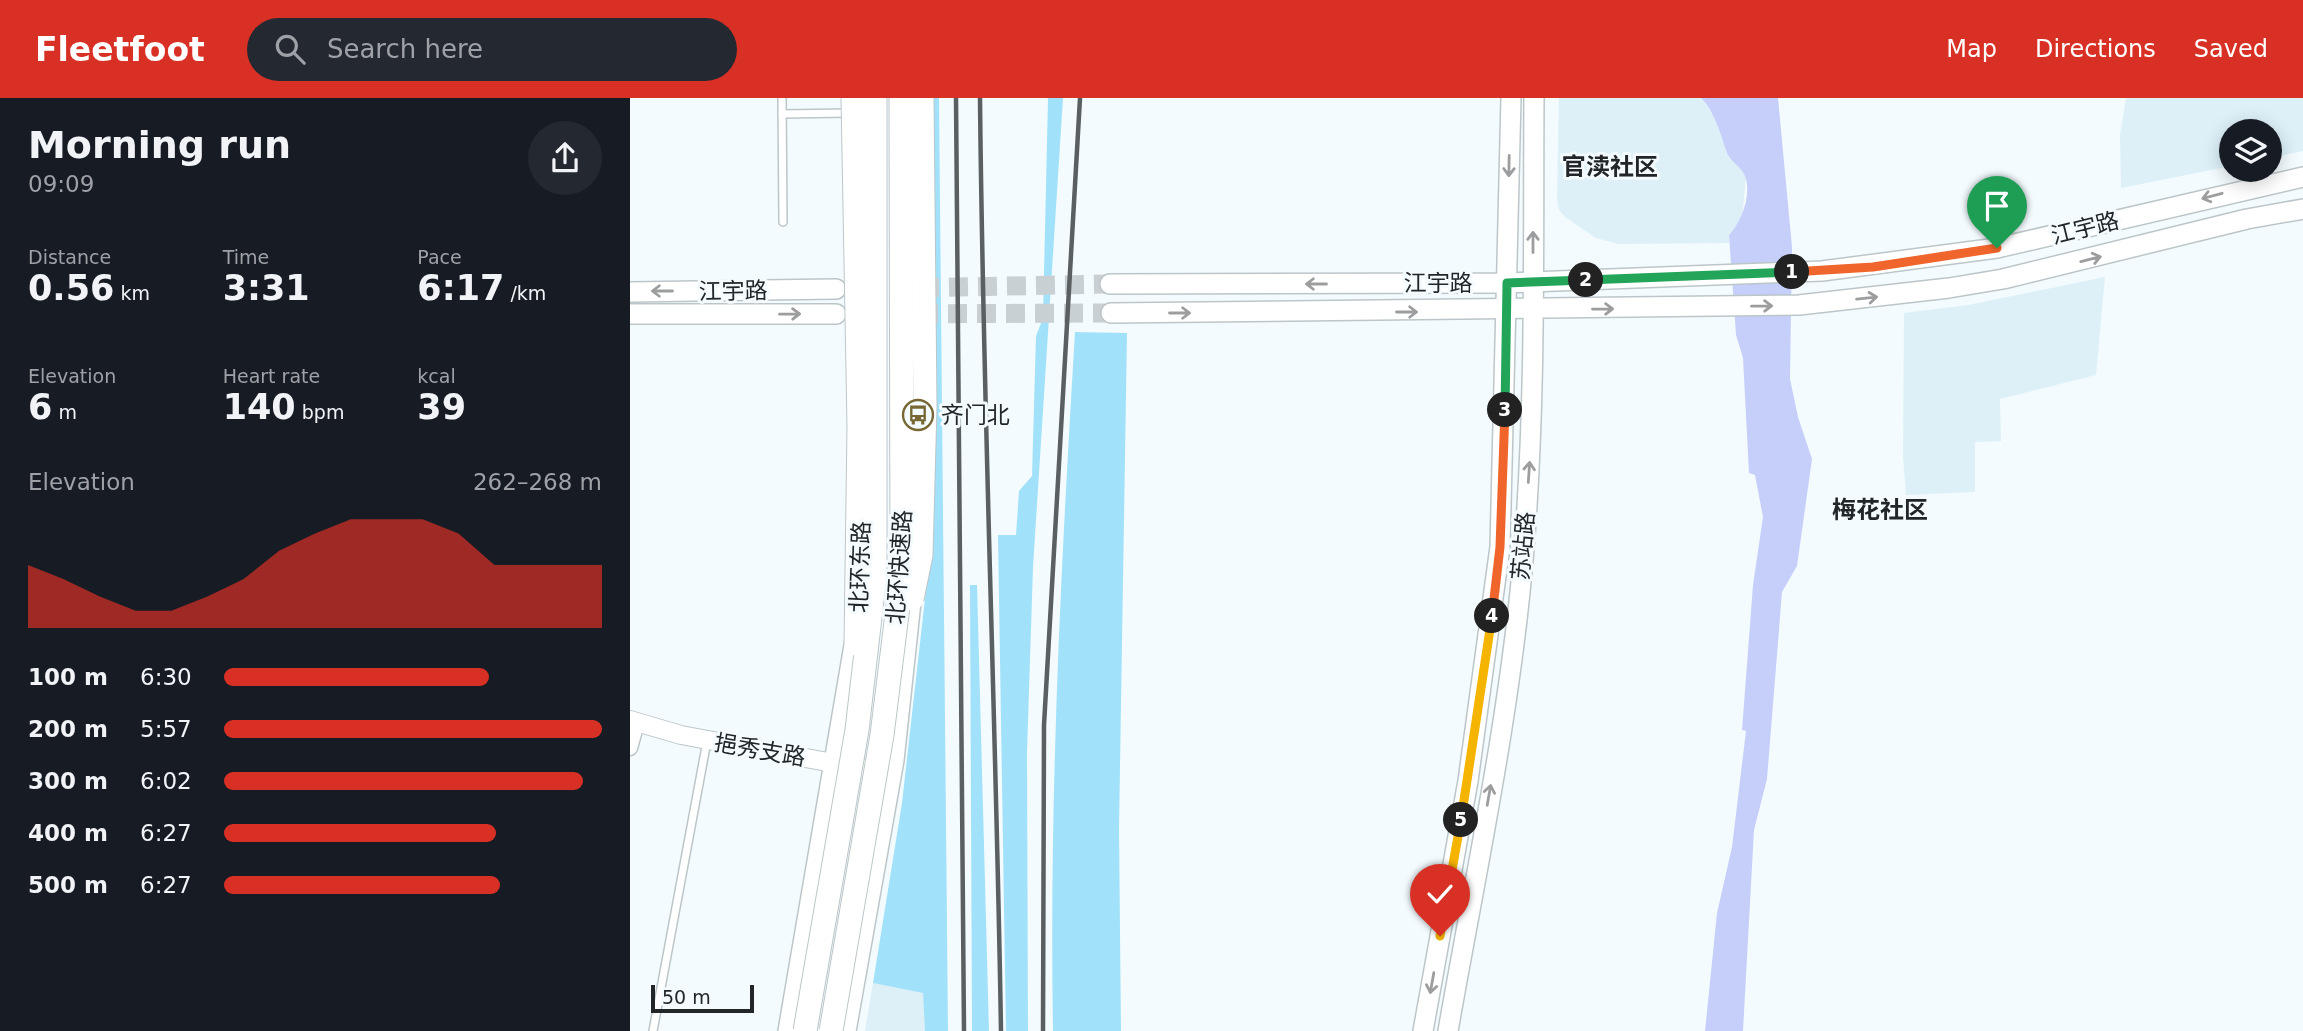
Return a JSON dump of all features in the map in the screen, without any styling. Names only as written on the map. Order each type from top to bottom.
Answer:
[{"type":"highway","name":"北环快速路","points":[[831,1031],[883,735],[904,537],[901,98]]},
{"type":"highway","points":[[883,735],[921,555],[925,406],[922,98]]},
{"type":"highway","points":[[804,1031],[857,730],[855,595],[862,102]]},
{"type":"main road","points":[[845,1031],[891,773],[904,682],[916,537],[915,98]]},
{"type":"main road","name":"苏站路","points":[[1423,1031],[1468,781],[1500,547],[1511,98]]},
{"type":"main road","name":"苏站路","points":[[1448,1031],[1512,648],[1525,538],[1534,310],[1534,98]]},
{"type":"main road","name":"北环东路","points":[[789,1031],[858,625],[865,410],[862,102]]},
{"type":"main road","name":"江宇路","points":[[1110,284],[1507,283],[1873,267],[1997,248],[2303,177]]},
{"type":"main road","name":"江宇路","points":[[1111,313],[1507,311],[1799,305],[1937,290],[2003,279],[2247,219],[2303,209]]},
{"type":"main road","name":"江宇路","points":[[630,292],[836,289]]},
{"type":"main road","name":"江宇路","points":[[630,314],[836,314]]},
{"type":"street","name":"挹秀支路","points":[[634,721],[707,740],[891,773]]},
{"type":"street","points":[[630,748],[634,721]]},
{"type":"lane","points":[[782,98],[783,222]]},
{"type":"lane","points":[[782,114],[862,102]]},
{"type":"lane","points":[[653,1031],[707,740]]},
{"type":"shaded area","points":[[926,98],[939,98],[948,1031],[925,1031],[923,993],[873,983],[902,803],[928,572]]},
{"type":"shaded area","points":[[1048,98],[1063,98],[1033,567],[1027,752],[1028,1031],[1006,1031],[998,535],[1016,535],[1019,491],[1032,476],[1036,336],[1043,318]]},
{"type":"shaded area","points":[[1559,98],[1701,98],[1713,115],[1729,158],[1737,163],[1746,177],[1742,218],[1729,235],[1729,243],[1618,244],[1596,238],[1565,217],[1559,210],[1557,198]]},
{"type":"shaded area","points":[[1701,98],[1778,98],[1792,247],[1790,379],[1798,417],[1812,459],[1797,566],[1782,592],[1767,779],[1754,830],[1743,1031],[1705,1031],[1717,913],[1732,847],[1746,731],[1742,730],[1753,585],[1763,517],[1755,475],[1749,473],[1743,358],[1736,335],[1729,235],[1745,206],[1746,181],[1742,171],[1728,156],[1714,117]]},
{"type":"shaded area","points":[[2126,98],[2303,98],[2303,151],[2282,155],[2282,119],[2219,119],[2219,168],[2121,188],[2120,135]]},
{"type":"shaded area","points":[[2105,277],[2096,375],[2000,399],[2001,441],[1975,442],[1975,492],[1906,495],[1903,457],[1904,313],[1968,305]]},
{"type":"shaded area","points":[[1075,332],[1127,333],[1119,829],[1121,1031],[1053,1031],[1057,681]]},
{"type":"shaded area","points":[[970,585],[977,585],[989,1031],[972,1031]]},
{"type":"shaded area","points":[[873,983],[924,993],[925,1031],[865,1031]]},
{"type":"tunnel","points":[[862,289],[1110,284]]},
{"type":"tunnel","points":[[861,314],[1111,313]]},
{"type":"railway","points":[[956,98],[964,1031]]},
{"type":"railway","points":[[980,98],[1001,1031]]},
{"type":"railway","points":[[1043,1031],[1044,725],[1080,98]]},
{"type":"place","name":"齐门北","points":[[918,415]]},
{"type":"district","name":"官渎社区","points":[[1610,167]]},
{"type":"district","name":"梅花社区","points":[[1880,510]]},
{"type":"route","points":[[1440,936],[1468,781],[1500,547],[1507,283],[1822,271],[1945,258],[1997,248]]}]
